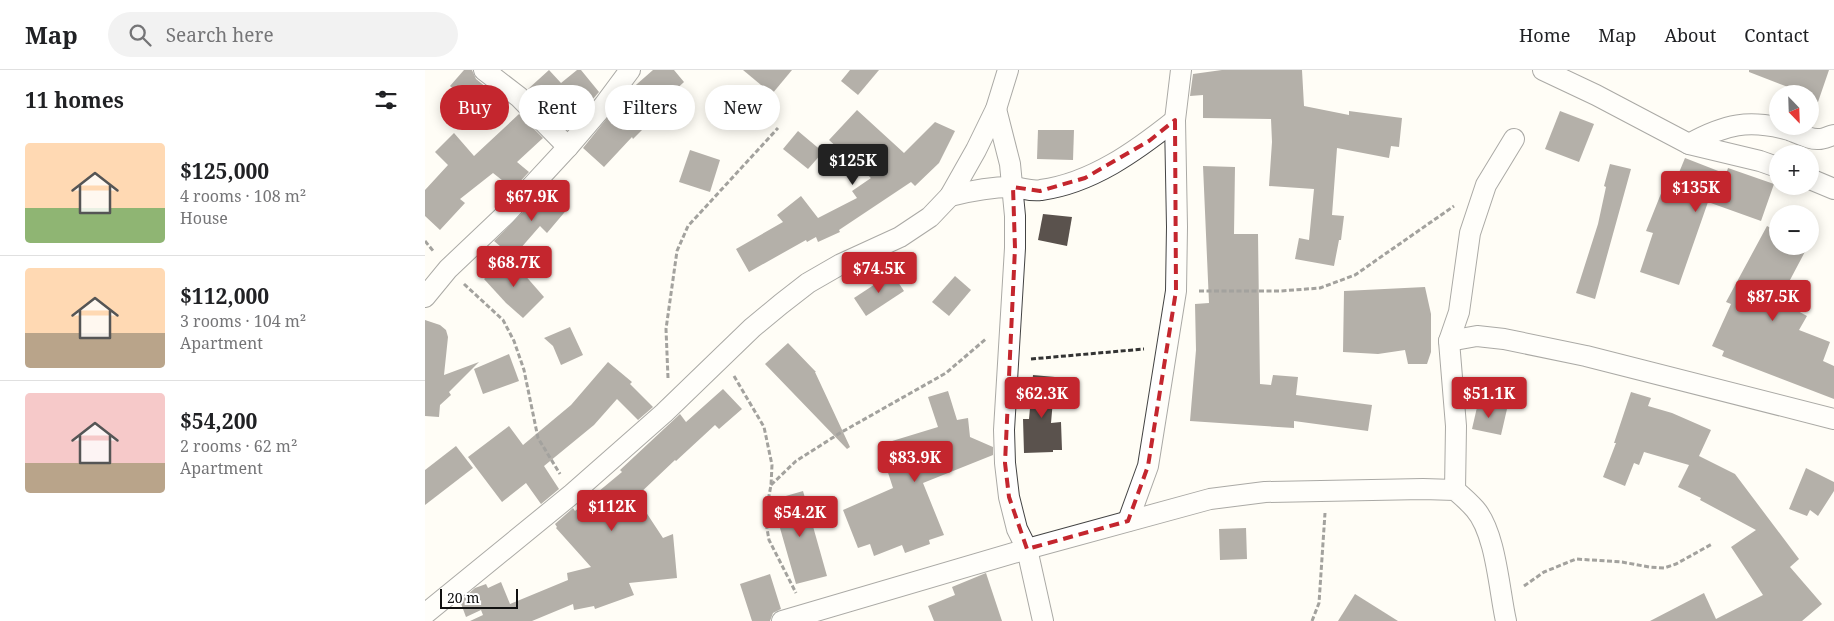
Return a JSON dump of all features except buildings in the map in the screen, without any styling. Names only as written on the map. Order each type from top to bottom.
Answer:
[{"type":"street","points":[[484,70],[519,96],[568,147]]},
{"type":"street","points":[[425,297],[448,270],[506,214],[568,147],[604,105],[630,70]]},
{"type":"street","points":[[425,614],[572,494],[670,408],[752,328],[808,283],[841,264],[901,237],[930,217],[950,196],[976,150],[997,110],[1008,70]]},
{"type":"street","points":[[1128,521],[1148,466],[1176,291],[1175,120],[1181,70]]},
{"type":"street","points":[[1543,70],[1596,95],[1689,144],[1769,164]]},
{"type":"street","points":[[997,110],[1006,144],[1013,187],[1015,248],[1007,361],[1004,430],[1005,463],[1009,497],[1017,529],[1027,550],[1043,621]]},
{"type":"street","points":[[950,196],[989,188],[1013,187],[1040,190],[1085,178],[1149,141],[1175,120]]},
{"type":"street","points":[[1689,144],[1711,132],[1730,126],[1755,124],[1788,130],[1818,140],[1834,134]]},
{"type":"street","points":[[1455,490],[1456,426],[1449,341],[1459,312],[1470,233],[1486,184],[1514,138]]},
{"type":"street","points":[[1819,183],[1834,189]]},
{"type":"street","points":[[1449,341],[1477,336],[1504,339],[1586,356],[1834,419]]},
{"type":"street","points":[[782,621],[1210,499],[1265,492],[1423,489],[1455,490],[1476,510],[1487,531],[1495,560],[1505,618]]},
{"type":"path","points":[[670,408],[666,329],[677,251],[689,226],[776,130]]},
{"type":"path","points":[[1176,291],[1280,291],[1320,288],[1355,275],[1455,206]]},
{"type":"path","points":[[448,270],[503,320],[514,341],[524,370],[539,438],[572,494]]},
{"type":"path","points":[[771,485],[796,460],[946,373],[1011,318]]},
{"type":"path","points":[[1007,361],[1166,348]]},
{"type":"path","points":[[723,357],[764,427],[772,465],[771,485],[765,518],[769,540],[807,613]]},
{"type":"path","points":[[1312,621],[1319,603],[1326,490]]},
{"type":"path","points":[[1505,618],[1511,598],[1544,572],[1562,564],[1576,559],[1622,562],[1664,568],[1677,564],[1712,544]]},
{"type":"highlighted area","points":[[1175,120],[1176,291],[1148,466],[1128,521],[1027,549],[1009,497],[1005,463],[1015,248],[1013,187],[1040,191],[1085,178],[1149,141]]}]
